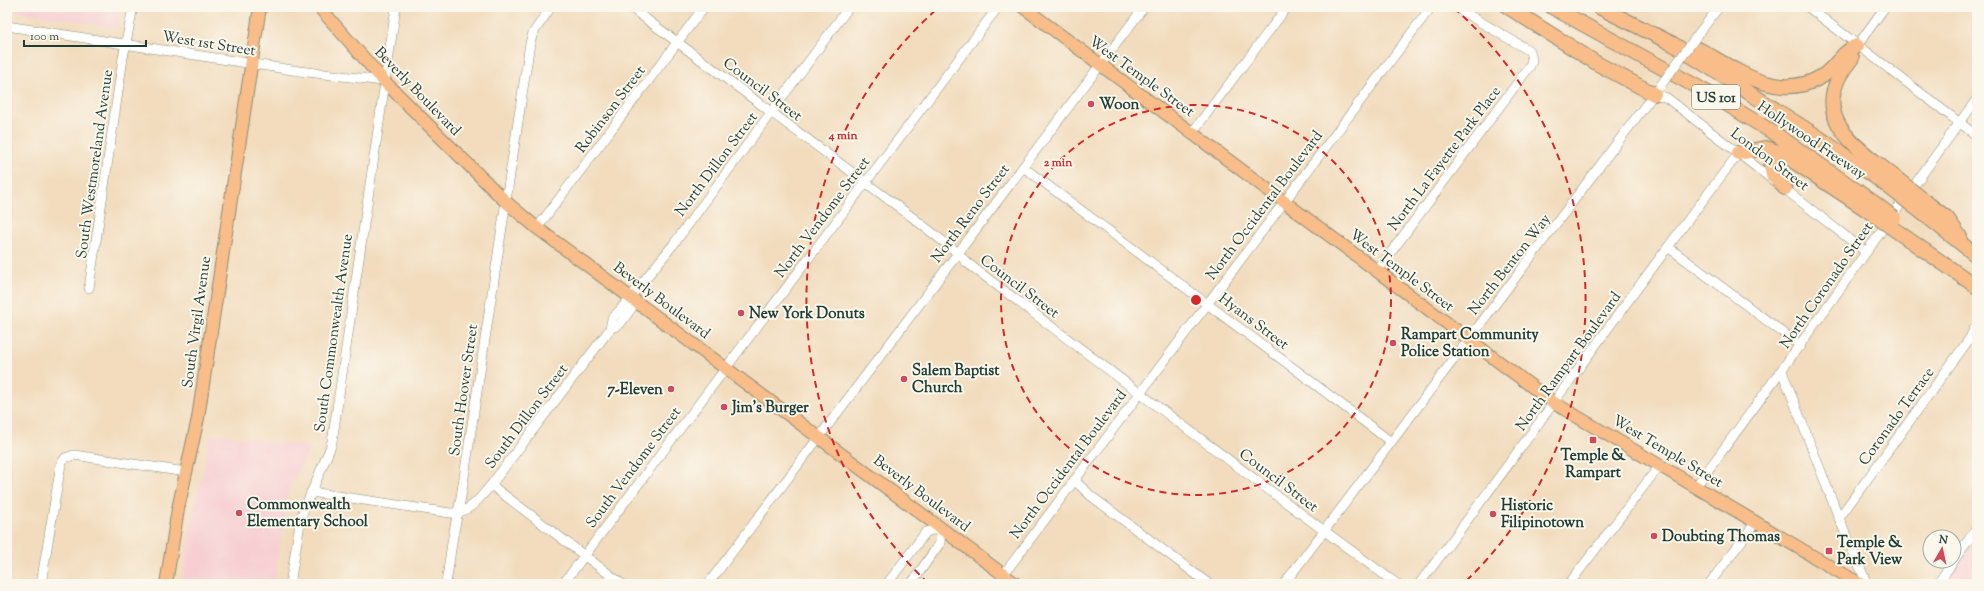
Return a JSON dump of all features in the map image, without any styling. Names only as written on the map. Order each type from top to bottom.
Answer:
[{"type":"highway","points":[[1508,7],[1598,64],[1658,89]]},
{"type":"highway","name":"Hollywood Freeway","points":[[1552,7],[1712,95],[1777,135],[1870,206]]},
{"type":"highway","name":"Hollywood Freeway","points":[[1599,7],[1673,44],[1818,137],[1889,179],[1928,210],[1977,256]]},
{"type":"highway","points":[[1673,44],[1700,50],[1758,82],[1781,87],[1802,85],[1822,77],[1831,70],[1851,48],[1858,46]]},
{"type":"highway","points":[[1858,46],[1856,53],[1835,84],[1833,104],[1835,120],[1846,136],[1889,179]]},
{"type":"highway","points":[[1739,153],[1765,148],[1773,150],[1788,158],[1870,206],[1977,287]]},
{"type":"highway","points":[[1785,188],[1773,175],[1771,166],[1775,159],[1784,157],[1788,158]]},
{"type":"main road","name":"South Virgil Avenue","points":[[166,584],[178,509],[198,418],[260,7]]},
{"type":"main road","name":"Beverly Boulevard","points":[[319,7],[384,81],[505,200],[537,228],[1016,584]]},
{"type":"main road","name":"West Temple Street","points":[[1023,7],[1554,403],[1860,584]]},
{"type":"street","name":"South Westmoreland Avenue","points":[[89,288],[133,7]]},
{"type":"street","name":"South Commonwealth Avenue","points":[[290,584],[298,530],[305,506],[333,436],[396,7]]},
{"type":"street","name":"South Hoover Street","points":[[446,584],[453,536],[459,513],[505,200],[530,43],[533,33],[551,7]]},
{"type":"street","name":"Council Street","points":[[630,7],[958,253],[966,262],[1324,532],[1397,584]]},
{"type":"street","name":"Robinson Street","points":[[537,228],[704,7]]},
{"type":"street","name":"North Dillon Street","points":[[633,299],[849,7]]},
{"type":"street","name":"North Vendome Street","points":[[725,367],[998,7]]},
{"type":"street","name":"North Reno Street","points":[[708,584],[1144,7]]},
{"type":"street","points":[[1192,133],[1287,7]]},
{"type":"street","name":"North Occidental Boulevard","points":[[1004,574],[1283,201],[1431,7]]},
{"type":"street","name":"North La Fayette Park Place","points":[[1377,271],[1530,66],[1532,60],[1530,51],[1455,7]]},
{"type":"street","name":"North Benton Way","points":[[1284,584],[1719,7]]},
{"type":"street","points":[[1808,7],[1977,136]]},
{"type":"street","points":[[1858,46],[1885,7]]},
{"type":"street","name":"West 1st Street","points":[[7,28],[251,64],[384,81]]},
{"type":"street","name":"London Street","points":[[1658,89],[1667,98],[1866,252]]},
{"type":"street","name":"North Coronado Street","points":[[1696,486],[1801,346],[1866,252],[1977,100]]},
{"type":"street","name":"North Rampart Boulevard","points":[[1420,584],[1517,455],[1668,247],[1739,153]]},
{"type":"street","name":"Hyans Street","points":[[1023,167],[1207,303],[1391,442]]},
{"type":"street","points":[[1668,247],[1801,346]]},
{"type":"street","name":"South Dillon Street","points":[[459,513],[472,507],[490,485],[610,329],[612,319],[633,299]]},
{"type":"street","name":"Coronado Terrace","points":[[1839,518],[1970,338],[1974,329]]},
{"type":"street","name":"South Vendome Street","points":[[564,584],[725,367]]},
{"type":"street","points":[[1782,371],[1839,518],[1867,584]]},
{"type":"street","points":[[41,584],[61,464],[65,458],[74,455],[186,472]]},
{"type":"street","points":[[1569,584],[1660,465]]},
{"type":"street","points":[[1074,480],[1091,496],[1209,584]]},
{"type":"street","points":[[490,485],[622,584]]},
{"type":"street","points":[[311,492],[459,513]]},
{"type":"street","points":[[1709,584],[1756,522]]},
{"type":"street","points":[[887,584],[926,532],[941,528],[940,543],[911,584]]},
{"type":"street","points":[[1962,550],[1977,528]]},
{"type":"street","points":[[1937,584],[1948,569]]},
{"type":"shaded area","points":[[7,7],[120,7],[117,25],[112,27],[7,10]]},
{"type":"shaded area","name":"Commonwealth Elementary School","points":[[211,433],[311,447],[289,486],[274,584],[182,584],[190,529]]},
{"type":"shaded area","points":[[1977,537],[1977,584],[1943,584],[1954,569],[1962,569],[1962,558]]},
{"type":"place","name":"Woon","points":[[1091,104]]},
{"type":"place","name":"New York Donuts","points":[[741,313]]},
{"type":"place","name":"Rampart Community Police Station","points":[[1393,343]]},
{"type":"place","name":"Salem Baptist Church","points":[[904,379]]},
{"type":"place","name":"7-Eleven","points":[[671,389]]},
{"type":"place","name":"Jim's Burger","points":[[724,407]]},
{"type":"place","name":"Temple & Rampart","points":[[1593,440]]},
{"type":"place","name":"Commonwealth Elementary School","points":[[239,513]]},
{"type":"place","name":"Historic Filipinotown","points":[[1493,514]]},
{"type":"place","name":"Doubting Thomas","points":[[1654,536]]},
{"type":"place","name":"Temple & Park View","points":[[1829,551]]}]
